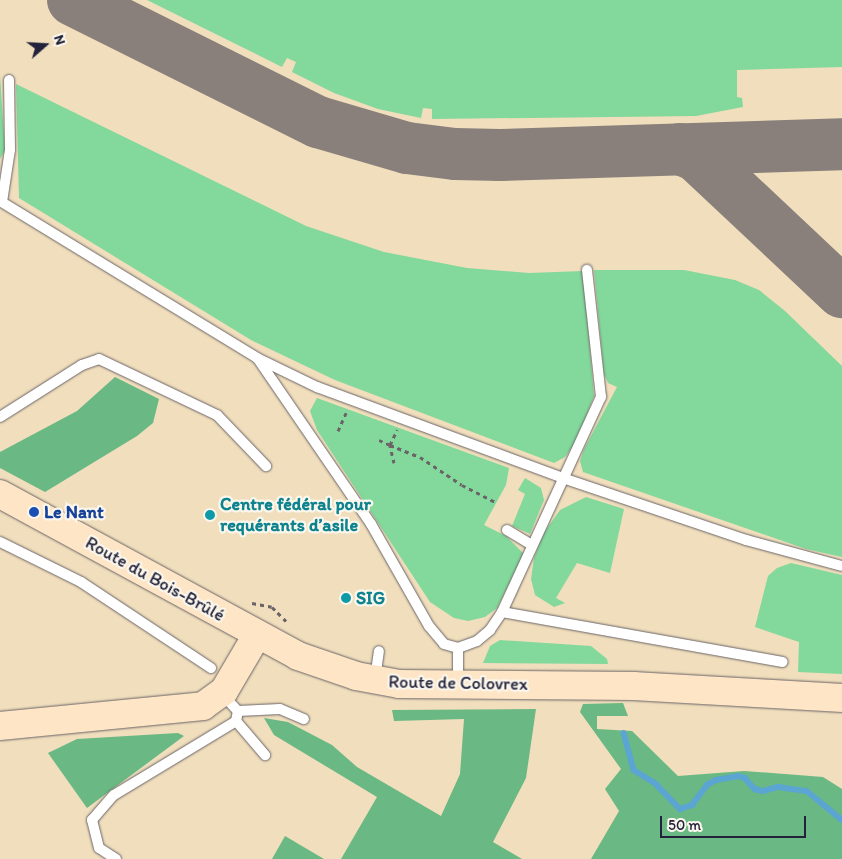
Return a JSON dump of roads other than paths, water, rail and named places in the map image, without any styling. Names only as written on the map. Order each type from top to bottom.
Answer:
[{"type":"main road","name":"Route du Bois-Brûlé","points":[[0,494],[257,635]]},
{"type":"main road","name":"Route de Colovrex","points":[[257,635],[316,664],[374,680],[399,684],[634,686],[842,698]]},
{"type":"main road","points":[[0,726],[187,710],[203,706],[232,709],[257,635]]},
{"type":"lane","points":[[9,80],[10,150],[1,202],[257,358],[352,402],[563,478],[746,540],[842,566]]},
{"type":"lane","points":[[257,358],[371,524],[429,626],[444,644],[458,648],[477,641],[490,630],[502,612],[601,396],[587,270]]},
{"type":"lane","points":[[0,417],[82,365],[99,359],[218,415],[266,466]]},
{"type":"lane","points":[[508,530],[532,545]]},
{"type":"lane","points":[[0,542],[88,586],[211,668]]},
{"type":"lane","points":[[502,612],[783,662]]},
{"type":"lane","points":[[458,648],[458,686]]},
{"type":"lane","points":[[374,680],[379,651]]},
{"type":"lane","points":[[232,709],[265,755]]},
{"type":"lane","points":[[116,859],[100,848],[92,820],[114,796],[197,742],[232,709],[280,709],[304,719]]},
{"type":"waterway","points":[[624,733],[634,770],[656,784],[680,809],[692,805],[707,785],[716,780],[738,776],[745,778],[755,789],[763,791],[778,787],[807,791],[842,820]]},
{"type":"place","name":"Le Nant","points":[[34,512]]},
{"type":"place","name":"Centre fédéral pour requérants d’asile","points":[[210,515]]},
{"type":"place","name":"SIG","points":[[346,598]]}]
